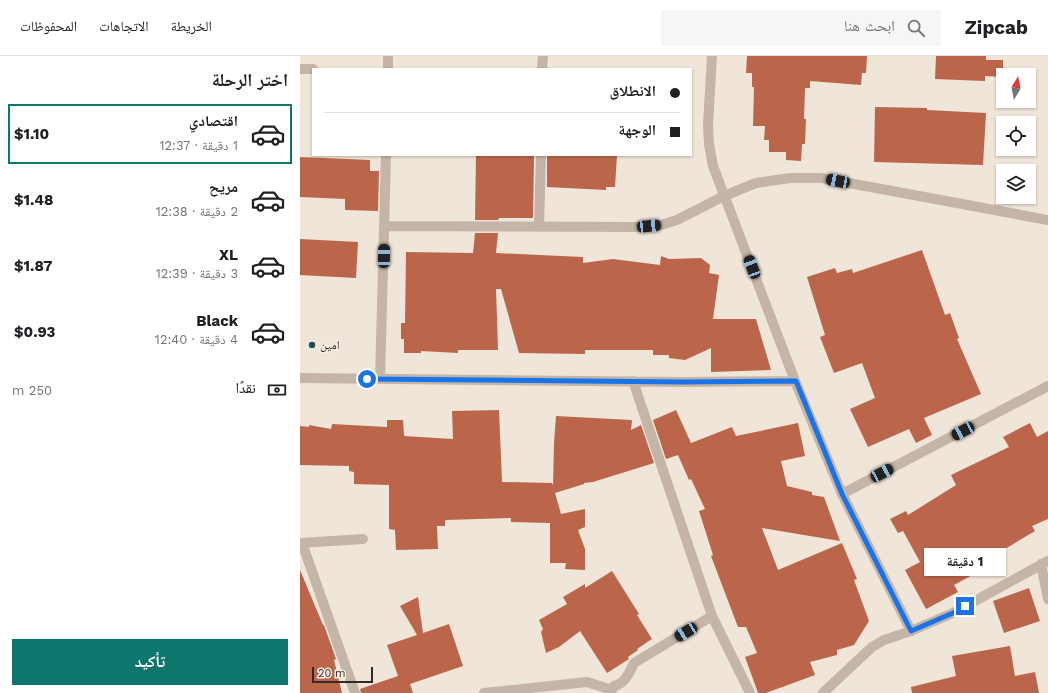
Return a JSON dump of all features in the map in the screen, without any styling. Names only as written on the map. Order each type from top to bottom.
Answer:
[{"type":"street","points":[[388,56],[388,68]]},
{"type":"street","points":[[542,68],[543,56]]},
{"type":"street","points":[[712,56],[708,125],[709,144],[713,166],[796,381],[842,494],[911,631]]},
{"type":"street","points":[[300,69],[312,69]]},
{"type":"street","points":[[380,379],[386,156]]},
{"type":"street","points":[[539,227],[541,156]]},
{"type":"street","points":[[384,226],[638,227],[677,220],[724,196],[756,183],[790,178],[822,178],[1048,220]]},
{"type":"street","points":[[300,378],[796,381]]},
{"type":"street","points":[[633,381],[712,616],[750,693]]},
{"type":"street","points":[[842,494],[1048,386]]},
{"type":"street","points":[[355,693],[301,543],[363,539]]},
{"type":"street","points":[[823,693],[872,647],[884,640],[911,631],[953,613],[1044,562],[1048,599]]},
{"type":"street","points":[[484,693],[587,682],[612,690],[614,686],[620,685],[634,663],[712,616]]},
{"type":"building","points":[[747,56],[867,56],[866,73],[862,73],[861,85],[810,81],[810,88],[805,88],[805,144],[802,144],[801,161],[786,160],[786,152],[769,152],[769,140],[764,140],[765,126],[753,126],[754,87],[752,87],[752,73],[746,73]]},
{"type":"building","points":[[936,56],[986,56],[986,60],[1003,60],[1003,68],[996,68],[996,77],[985,76],[985,81],[935,79]]},
{"type":"building","points":[[875,107],[927,108],[927,110],[986,113],[983,165],[874,162]]},
{"type":"building","points":[[476,156],[534,156],[533,218],[475,220]]},
{"type":"building","points":[[547,156],[617,156],[615,187],[606,187],[606,190],[547,187]]},
{"type":"building","points":[[300,157],[370,160],[370,171],[379,171],[378,211],[345,210],[345,199],[300,197]]},
{"type":"building","points":[[475,233],[498,233],[496,253],[583,257],[583,263],[613,259],[660,265],[661,256],[669,259],[701,258],[710,265],[709,273],[719,275],[713,319],[756,319],[771,370],[711,372],[711,348],[685,360],[669,358],[669,355],[653,355],[653,350],[585,350],[585,354],[519,353],[501,289],[496,289],[498,350],[458,350],[458,353],[421,351],[421,353],[404,353],[404,339],[401,339],[401,323],[405,323],[406,252],[473,253]]},
{"type":"building","points":[[300,239],[358,242],[356,278],[300,275]]},
{"type":"building","points":[[922,250],[945,315],[950,313],[959,338],[957,339],[981,394],[924,418],[932,435],[916,443],[909,429],[868,447],[850,409],[875,398],[862,363],[834,373],[820,337],[825,335],[807,277],[835,268],[837,273],[852,269],[853,273]]},
{"type":"building","points":[[499,410],[502,482],[552,483],[553,485],[556,416],[632,420],[631,430],[641,425],[654,463],[555,493],[561,514],[585,509],[585,527],[578,530],[585,549],[585,570],[565,569],[566,563],[550,563],[550,523],[511,522],[511,518],[446,520],[445,526],[437,526],[438,549],[396,550],[395,530],[389,529],[389,485],[354,484],[354,472],[349,471],[349,466],[300,465],[300,426],[309,427],[309,425],[331,429],[332,424],[387,427],[387,420],[403,420],[404,436],[453,439],[452,411]]},
{"type":"building","points":[[676,410],[691,443],[732,427],[736,436],[798,423],[805,456],[781,461],[787,486],[812,492],[812,495],[824,497],[840,541],[762,528],[778,570],[842,543],[857,579],[854,580],[869,621],[854,645],[837,650],[837,655],[810,662],[815,675],[766,693],[758,693],[745,657],[757,653],[746,627],[738,627],[711,556],[713,555],[699,511],[705,509],[691,479],[689,480],[678,455],[666,459],[653,420]]},
{"type":"building","points":[[1030,423],[1037,437],[1048,431],[1048,519],[1032,526],[1035,531],[973,568],[976,573],[954,585],[958,592],[926,609],[905,570],[920,562],[903,531],[898,533],[890,519],[906,511],[908,515],[956,485],[951,475],[1009,447],[1003,437]]},
{"type":"building","points":[[300,570],[324,625],[336,659],[334,660],[342,693],[300,693]]},
{"type":"building","points":[[612,571],[639,614],[637,615],[652,639],[637,649],[638,650],[628,657],[629,659],[607,673],[580,631],[559,647],[546,653],[541,632],[543,629],[539,620],[567,604],[563,597],[585,584],[585,588]]},
{"type":"building","points":[[1029,588],[1040,621],[1004,633],[993,601]]},
{"type":"building","points":[[418,597],[423,633],[449,624],[463,666],[410,684],[413,693],[361,693],[360,689],[398,676],[387,645],[417,635],[400,606]]},
{"type":"building","points":[[1010,646],[1015,676],[1035,672],[1039,693],[912,693],[911,687],[956,676],[952,656]]},
{"type":"place","name":"امين","points":[[312,345]]},
{"type":"route","points":[[367,379],[683,382],[796,381],[842,494],[911,631],[953,613],[965,606]]}]
